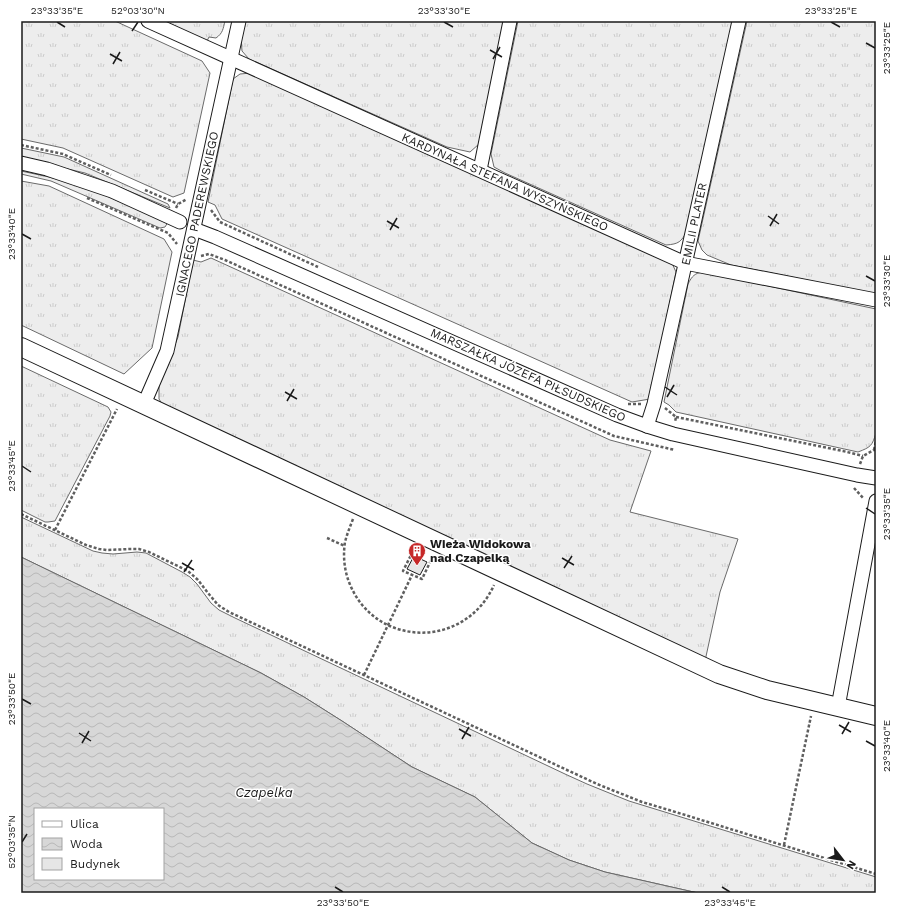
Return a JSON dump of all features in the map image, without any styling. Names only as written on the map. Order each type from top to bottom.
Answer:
[{"type":"street","name":"KARDYNAŁA STEFANA WYSZYŃSKIEGO","points":[[148,21],[685,263],[876,300]]},
{"type":"street","name":"IGNACEGO PADEREWSKIEGO","points":[[144,404],[167,351],[239,21]]},
{"type":"street","points":[[480,170],[510,21]]},
{"type":"street","name":"EMILII PLATER","points":[[647,426],[654,404],[739,21]]},
{"type":"street","points":[[21,163],[47,169],[112,191],[180,222]]},
{"type":"street","name":"MARSZAŁKA JÓZEFA PIŁSUDSKIEGO","points":[[194,229],[209,234],[617,415],[647,426],[680,436],[876,478]]},
{"type":"street","points":[[21,347],[719,674],[767,690],[876,716]]},
{"type":"street","points":[[838,707],[876,502]]},
{"type":"path","points":[[178,204],[188,199]]},
{"type":"path","points":[[55,530],[118,407]]},
{"type":"path","points":[[676,417],[843,450],[863,456]]},
{"type":"path","points":[[874,450],[876,441]]},
{"type":"path","points":[[21,514],[86,545],[99,549],[134,549],[149,552],[188,571],[198,580],[218,605],[230,612],[596,784],[662,808],[876,874]]},
{"type":"path","points":[[353,518],[347,533],[344,556],[348,578],[352,589],[365,608],[373,616],[388,625],[404,631],[415,633],[427,633],[449,628],[470,617],[486,600],[494,585]]},
{"type":"path","points":[[327,538],[345,546]]},
{"type":"path","points":[[415,547],[403,570],[422,580],[433,556]]},
{"type":"path","points":[[364,675],[412,575]]},
{"type":"path","points":[[784,845],[811,716]]},
{"type":"green space","points":[[21,21],[115,21],[202,61],[210,73],[184,193],[173,197],[63,148],[21,139]]},
{"type":"green space","points":[[164,21],[225,21],[220,34],[216,38],[209,37],[207,41]]},
{"type":"green space","points":[[245,21],[504,21],[479,144],[470,152],[447,147],[249,59],[242,51],[241,38]]},
{"type":"green space","points":[[518,21],[733,21],[687,231],[679,242],[666,245],[494,167],[491,154]]},
{"type":"green space","points":[[747,21],[876,21],[876,294],[731,265],[707,255],[702,250],[698,241]]},
{"type":"green space","points":[[251,73],[671,261],[676,272],[650,399],[632,402],[222,219],[215,205],[208,202],[233,79],[240,74]]},
{"type":"green space","points":[[21,148],[64,157],[168,204],[170,208],[85,173],[21,158]]},
{"type":"green space","points":[[21,171],[83,186],[168,222],[165,227],[160,228],[51,181],[21,174]]},
{"type":"green space","points":[[21,181],[49,186],[164,239],[172,252],[152,348],[124,374],[21,325]]},
{"type":"green space","points":[[211,258],[610,440],[651,451],[630,512],[738,539],[720,592],[705,661],[164,407],[159,399],[159,386],[178,337],[193,260],[201,262]]},
{"type":"green space","points":[[703,272],[876,309],[876,433],[870,446],[858,452],[676,412],[664,402],[688,284],[694,275]]},
{"type":"green space","points":[[21,366],[108,407],[111,412],[55,521],[45,522],[21,510]]},
{"type":"green space","points":[[21,517],[93,551],[113,554],[137,552],[146,553],[190,577],[211,603],[219,610],[565,774],[629,801],[876,877],[876,893],[698,893],[605,872],[569,860],[532,843],[475,797],[412,767],[304,697],[261,673],[21,557]]},
{"type":"water","name":"Czapelka","points":[[21,557],[261,673],[304,697],[412,767],[475,797],[532,843],[569,860],[605,872],[698,893],[21,893]]},
{"type":"building","name":"Wieża Widokowa nad Czapelką","points":[[414,556],[427,562],[420,575],[407,569]]},
{"type":"place","name":"Wieża Widokowa nad Czapelką","points":[[417,566]]}]
